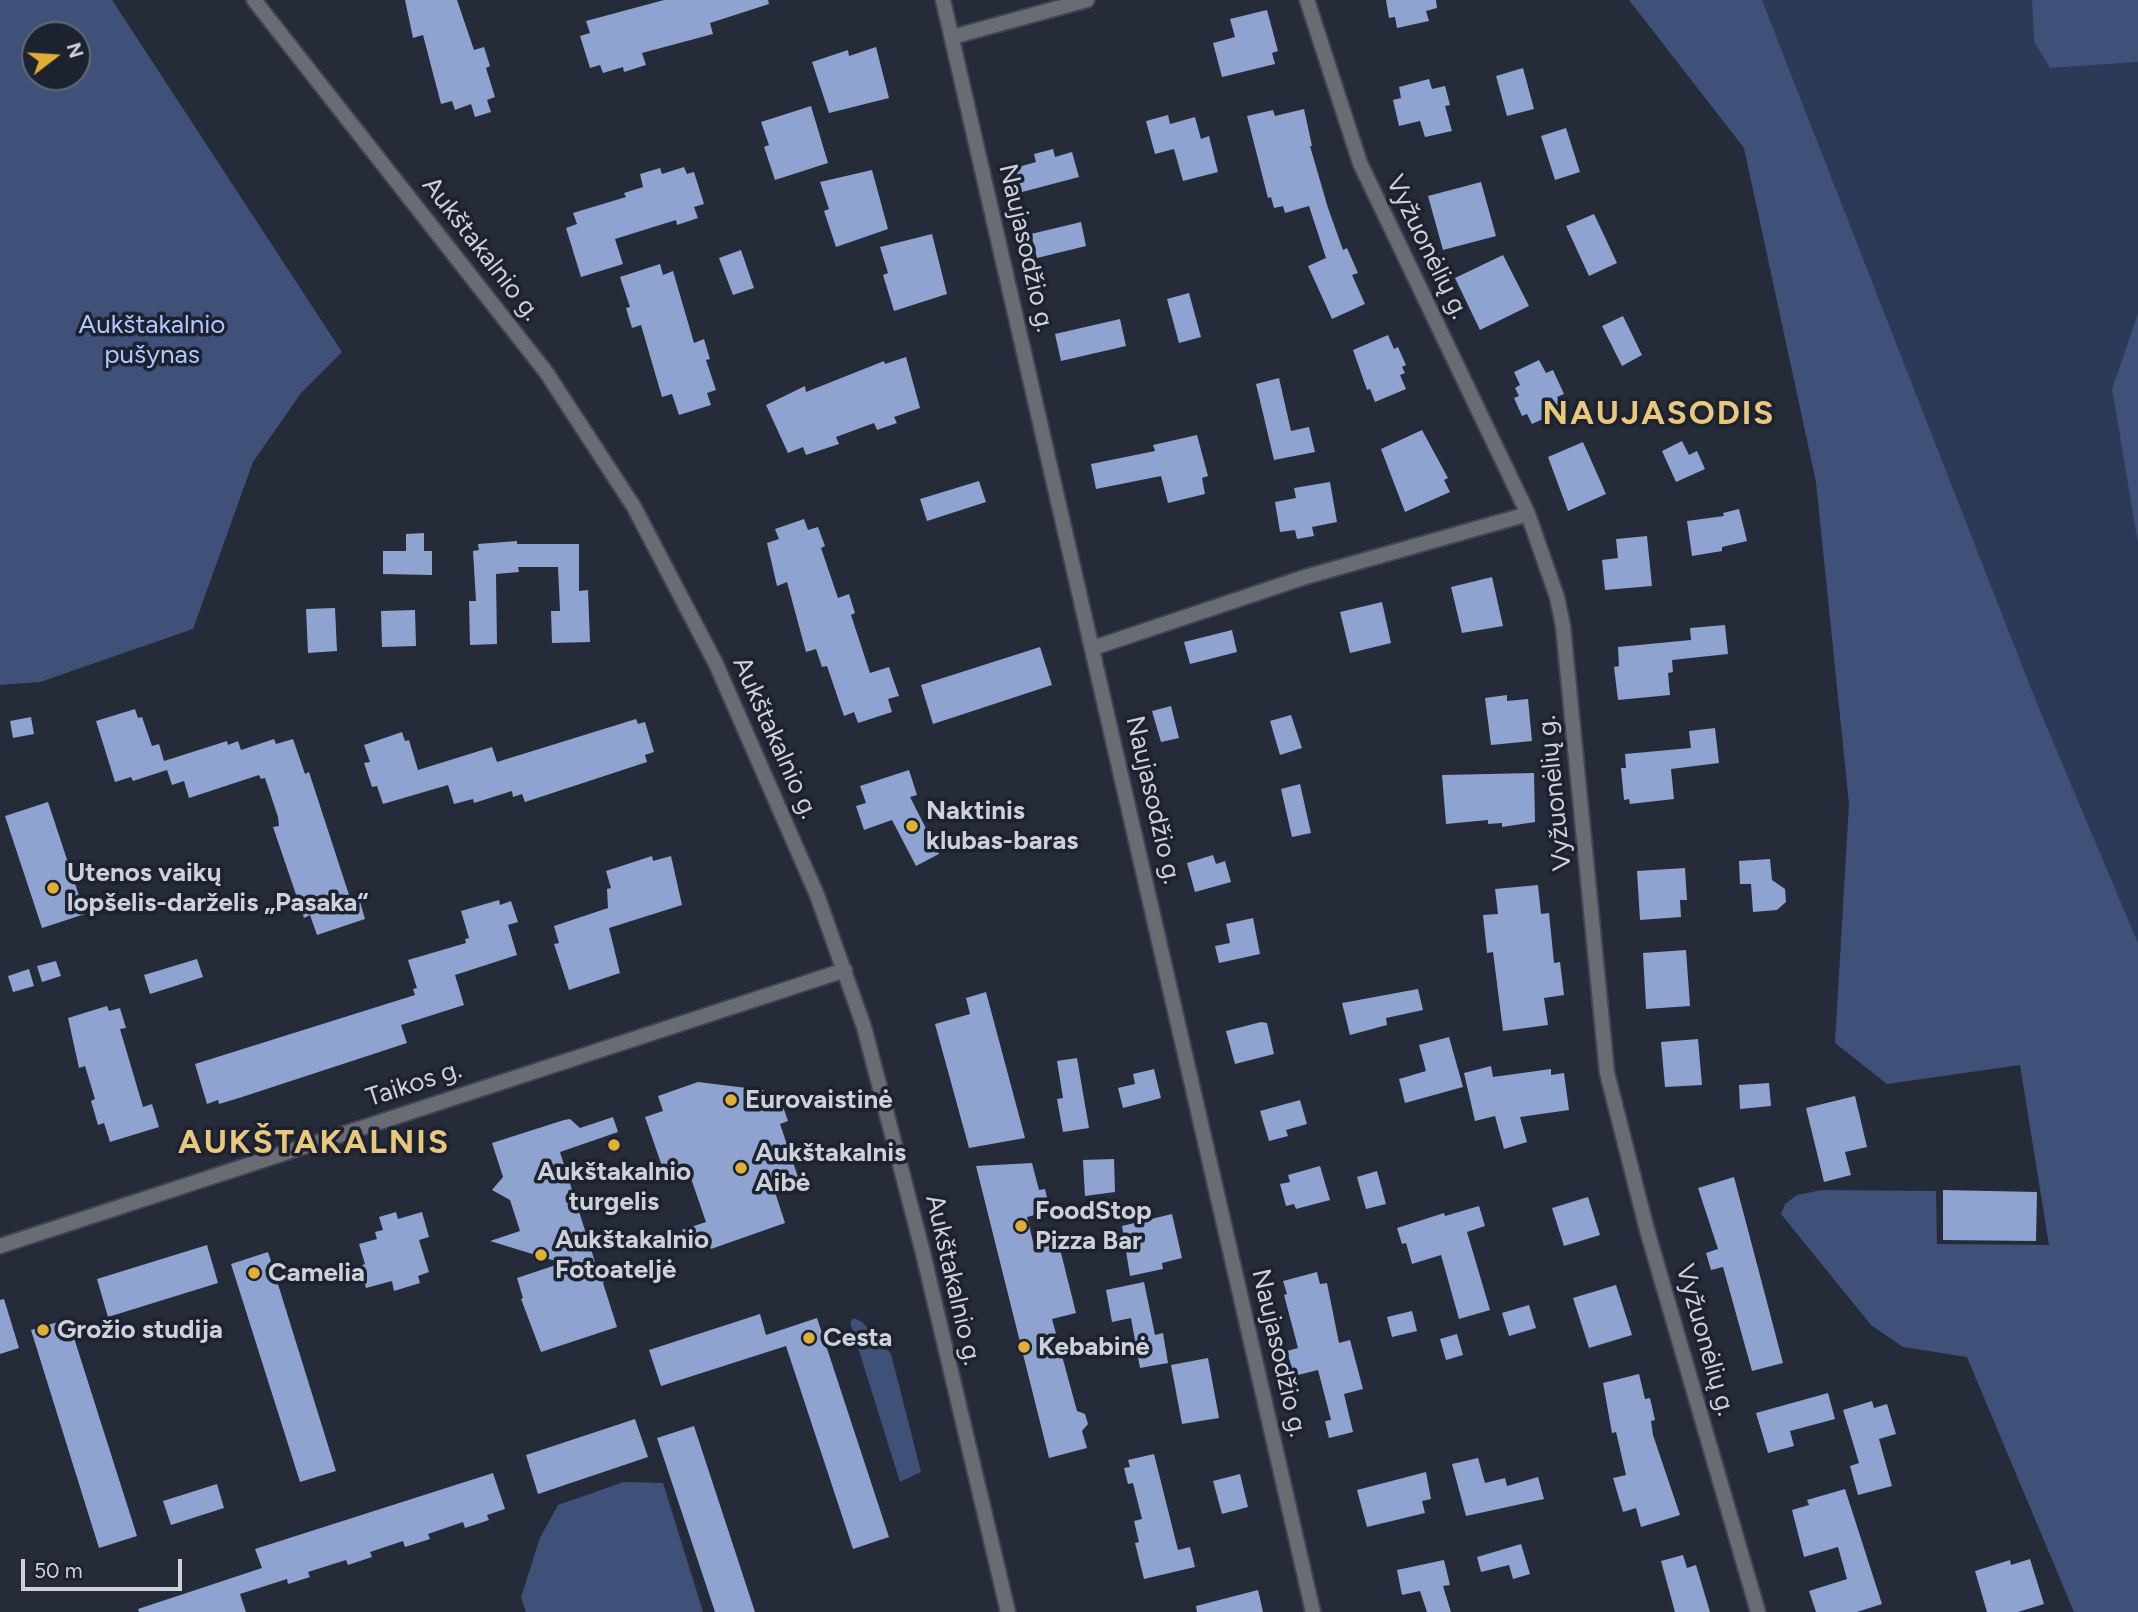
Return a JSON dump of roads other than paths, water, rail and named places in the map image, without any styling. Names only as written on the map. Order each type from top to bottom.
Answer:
[{"type":"street","name":"Aukštakalnio g.","points":[[254,0],[546,372],[634,507],[716,664],[785,818],[845,970],[864,1027],[919,1236],[1007,1612]]},
{"type":"street","name":"Naujasodžio g.","points":[[943,0],[1313,1612]]},
{"type":"street","points":[[952,37],[1087,0]]},
{"type":"street","name":"Vyžuonėlių g.","points":[[1307,0],[1360,163],[1528,514],[1546,562],[1563,626],[1607,1073],[1647,1230],[1758,1612]]},
{"type":"street","points":[[1093,648],[1305,577],[1528,514]]},
{"type":"street","name":"Taikos g.","points":[[0,1246],[845,970]]},
{"type":"place","name":"Naktinis klubas-baras","points":[[912,826]]},
{"type":"place","name":"Utenos vaikų lopšelis-darželis „Pasaka“","points":[[53,888]]},
{"type":"place","name":"Eurovaistinė","points":[[731,1100]]},
{"type":"place","name":"Aukštakalnio turgelis","points":[[614,1145]]},
{"type":"place","name":"Aukštakalnis Aibė","points":[[741,1168]]},
{"type":"place","name":"FoodStop Pizza Bar","points":[[1021,1226]]},
{"type":"place","name":"Aukštakalnio Fotoateljė","points":[[541,1255]]},
{"type":"place","name":"Camelia","points":[[254,1273]]},
{"type":"place","name":"Grožio studija","points":[[43,1330]]},
{"type":"place","name":"Cesta","points":[[809,1338]]},
{"type":"place","name":"Kebabinė","points":[[1024,1347]]},
{"type":"district","name":"NAUJASODIS","points":[[1659,414]]},
{"type":"district","name":"AUKŠTAKALNIS","points":[[314,1143]]},
{"type":"park label","name":"Aukštakalnio pušynas","points":[[152,340]]}]
